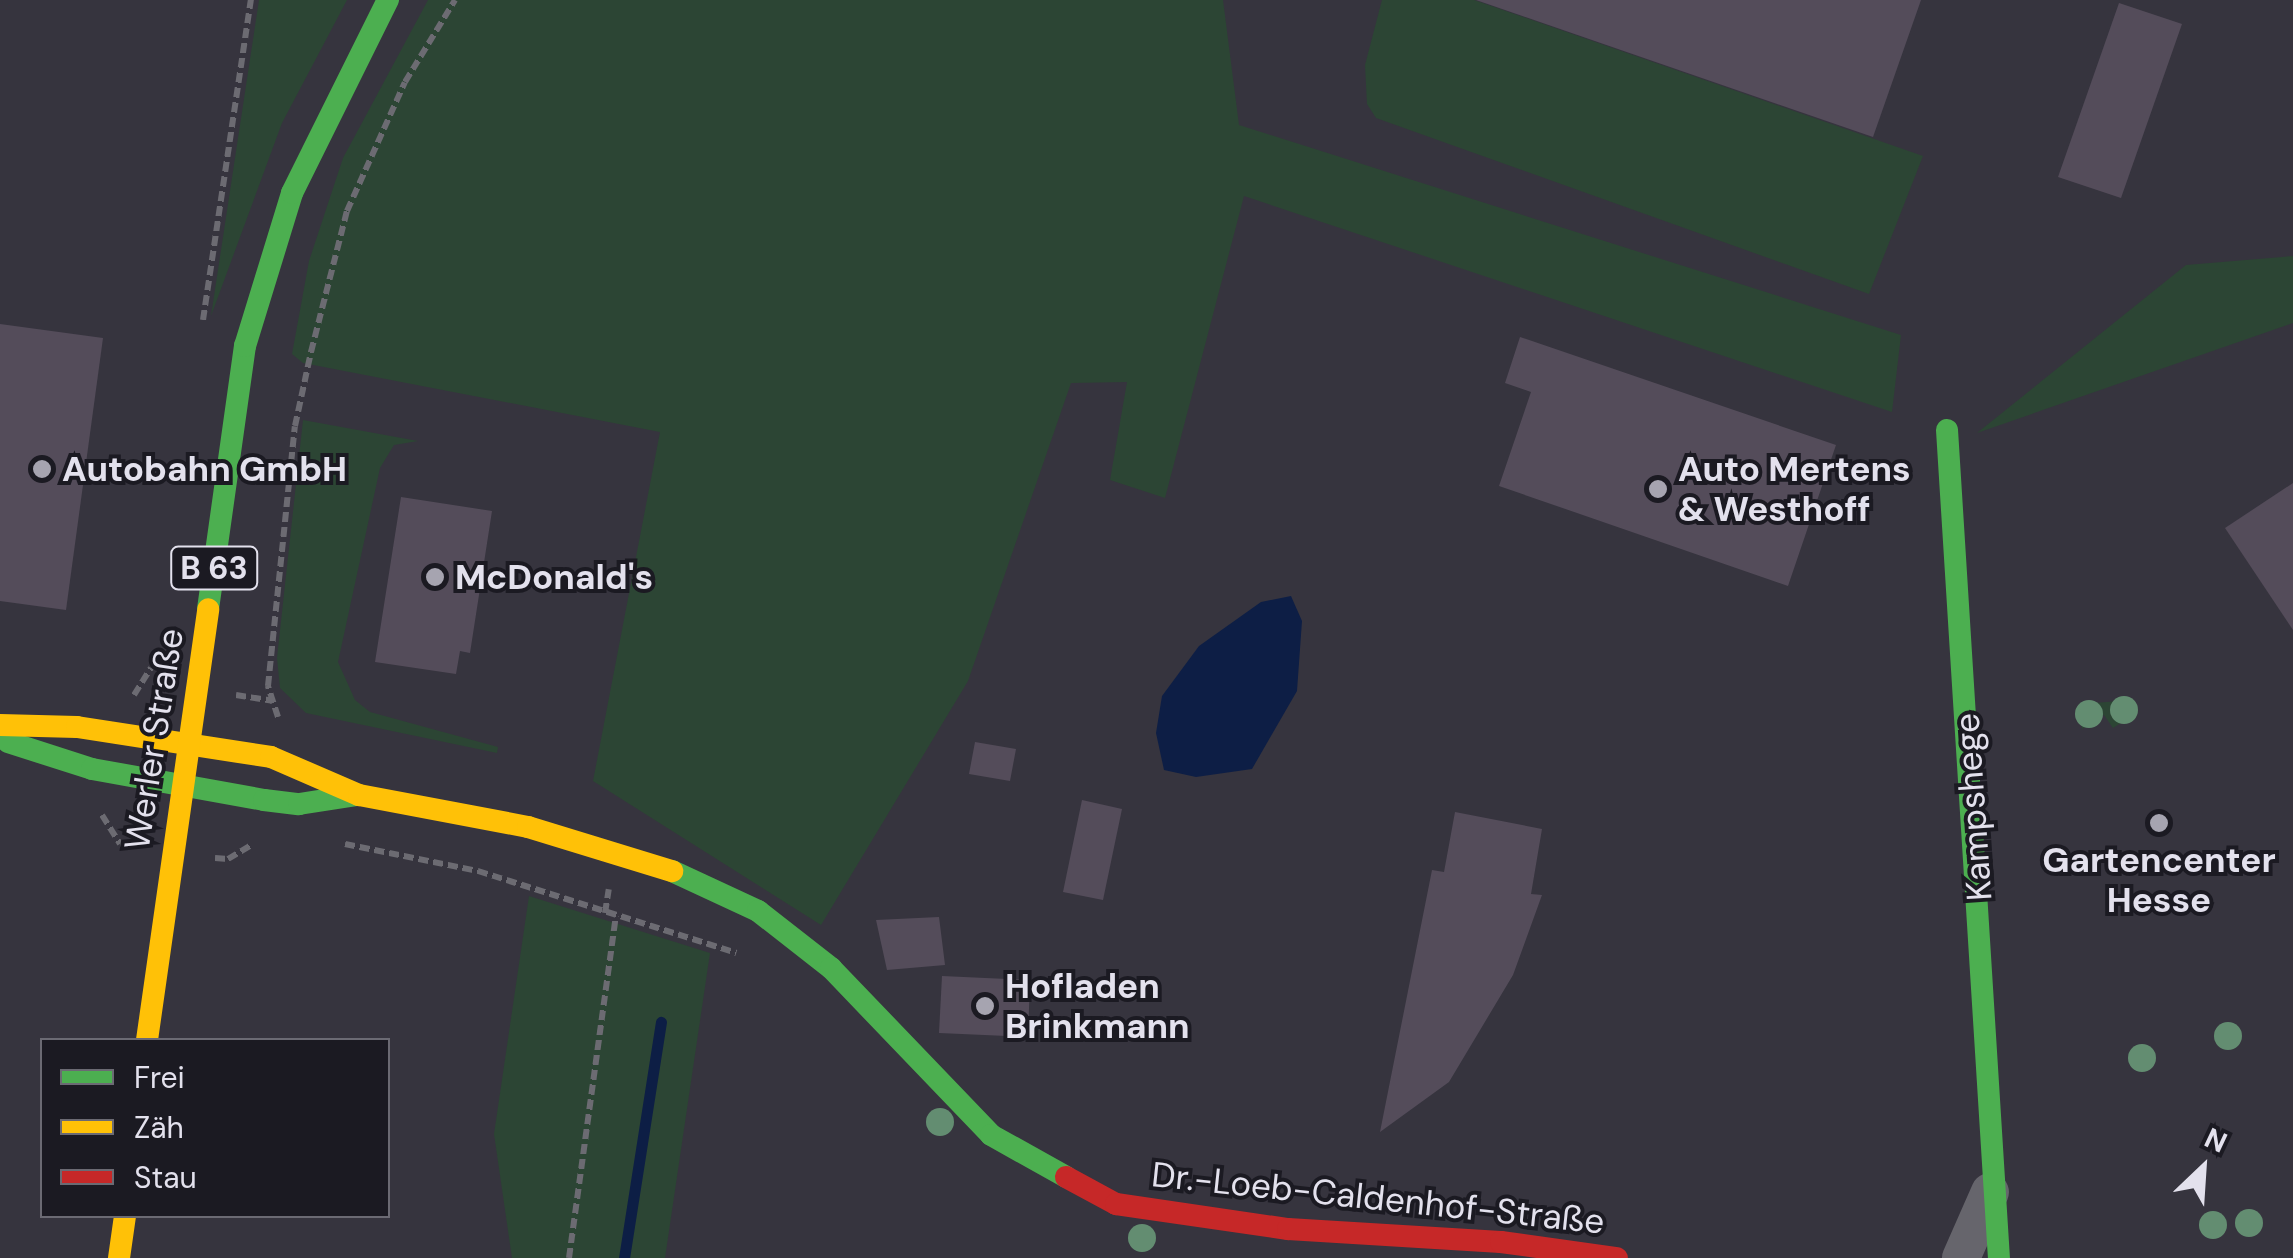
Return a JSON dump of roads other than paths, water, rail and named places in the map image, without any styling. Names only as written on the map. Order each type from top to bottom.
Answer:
[{"type":"main road","name":"Werler Straße","points":[[146,1038],[237,391],[266,265],[322,124],[388,0]]},
{"type":"main road","name":"Kampshege","points":[[1947,430],[1999,1258]]},
{"type":"main road","name":"Dr.-Loeb-Caldenhof-Straße","points":[[0,725],[76,727],[271,757],[359,795],[617,850],[736,899],[832,968],[992,1135],[1116,1204],[1269,1227],[1501,1242],[1618,1258]]},
{"type":"main road","name":"Dr.-Loeb-Caldenhof-Straße","points":[[0,739],[92,769],[264,800],[300,804],[359,795]]},
{"type":"main road","points":[[119,1258],[124,1218]]},
{"type":"street","name":"Kampshege","points":[[1961,1258],[1993,1185]]},
{"type":"water","points":[[1291,596],[1302,621],[1297,691],[1252,769],[1196,777],[1164,770],[1156,733],[1162,696],[1199,646],[1261,602]]},
{"type":"waterway","points":[[624,1258],[661,1022]]},
{"type":"place","name":"Autobahn GmbH","points":[[42,469]]},
{"type":"place","name":"Auto Mertens & Westhoff","points":[[1658,489]]},
{"type":"place","name":"McDonald's","points":[[435,577]]},
{"type":"place","name":"Gartencenter Hesse","points":[[2159,823]]},
{"type":"place","name":"Hofladen Brinkmann","points":[[985,1006]]}]
